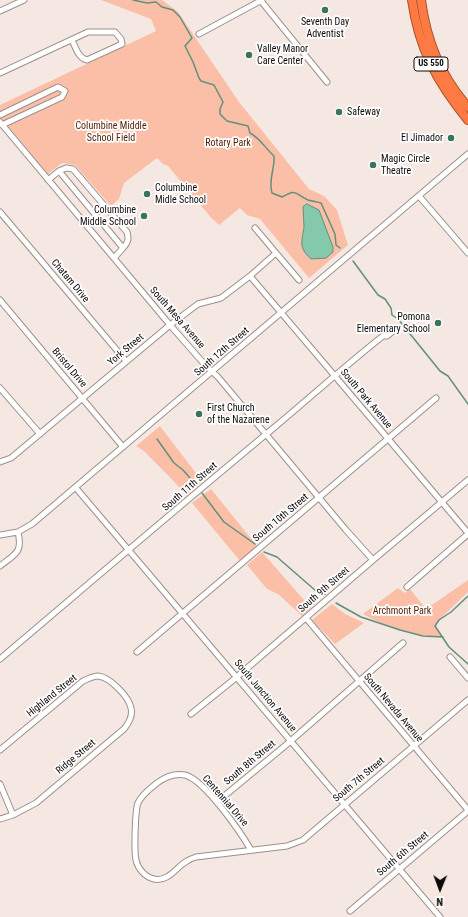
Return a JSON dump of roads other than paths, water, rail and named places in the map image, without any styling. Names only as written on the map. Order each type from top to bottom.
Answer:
[{"type":"highway","name":"US 550","points":[[412,0],[418,31],[427,58],[452,101],[468,120]]},
{"type":"highway","name":"US 550","points":[[421,0],[432,48],[445,74],[468,107]]},
{"type":"street","points":[[0,11],[24,0]]},
{"type":"street","points":[[199,34],[261,0],[327,82]]},
{"type":"street","points":[[0,73],[88,32],[115,32],[122,44],[87,60],[78,55],[72,40]]},
{"type":"street","points":[[0,115],[58,87],[65,91],[62,97],[1,124]]},
{"type":"street","name":"South Mesa Avenue","points":[[1,124],[170,325],[218,377],[372,560]]},
{"type":"street","name":"South 12th Street","points":[[18,532],[32,524],[76,488],[468,154]]},
{"type":"street","points":[[48,180],[59,171],[66,168],[73,169],[127,232],[129,238],[127,245],[114,258]]},
{"type":"street","points":[[59,171],[123,248]]},
{"type":"street","points":[[419,196],[468,253]]},
{"type":"street","name":"Chatam Drive","points":[[0,212],[126,361]]},
{"type":"street","points":[[255,228],[299,280]]},
{"type":"street","name":"York Street","points":[[0,462],[11,458],[170,325],[198,304],[221,298],[250,276],[276,253]]},
{"type":"street","name":"South Park Avenue","points":[[250,276],[468,534]]},
{"type":"street","name":"Bristol Drive","points":[[0,300],[123,447]]},
{"type":"street","name":"South 11th Street","points":[[0,659],[335,376],[383,336],[388,336],[393,331]]},
{"type":"street","points":[[0,388],[40,434]]},
{"type":"street","name":"South 10th Street","points":[[137,652],[436,398]]},
{"type":"street","name":"South 9th Street","points":[[191,714],[237,678],[372,560],[468,480]]},
{"type":"street","name":"South Junction Avenue","points":[[76,488],[440,917]]},
{"type":"street","points":[[0,535],[18,532],[20,544],[17,551],[0,566]]},
{"type":"street","points":[[407,587],[468,534]]},
{"type":"street","name":"South Nevada Avenue","points":[[306,618],[468,810]]},
{"type":"street","name":"South 8th Street","points":[[216,802],[290,741],[403,643]]},
{"type":"street","points":[[450,657],[468,678]]},
{"type":"street","name":"Highland Street","points":[[0,750],[83,681],[90,677],[104,677],[111,681],[119,690]]},
{"type":"street","name":"Ridge Street","points":[[0,819],[13,815],[36,803],[124,729],[131,717],[131,708],[119,690]]},
{"type":"street","name":"South 7th Street","points":[[251,850],[287,846],[303,840],[413,745],[468,700]]},
{"type":"street","name":"Centennial Drive","points":[[174,774],[186,775],[197,781],[216,802],[242,834],[251,850],[196,857],[187,861],[172,875],[164,879],[154,879],[146,876],[140,870],[136,860],[136,810],[142,796],[163,778],[174,774]]},
{"type":"street","points":[[0,784],[13,815]]},
{"type":"street","name":"South 6th Street","points":[[350,912],[468,810]]},
{"type":"waterway","points":[[133,0],[147,3],[156,2],[162,7],[173,10],[180,17],[192,38],[185,46],[199,78],[201,81],[214,85],[223,102],[220,109],[220,114],[227,121],[248,126],[250,133],[260,140],[274,156],[271,179],[272,193],[282,197],[294,192],[308,200],[321,203],[335,234],[336,245],[340,248]]},
{"type":"waterway","points":[[353,261],[378,295],[385,299],[391,308],[392,315],[398,319],[440,371],[448,376],[468,404]]},
{"type":"waterway","points":[[157,439],[174,463],[183,470],[197,486]]},
{"type":"waterway","points":[[202,493],[224,522],[255,544]]},
{"type":"waterway","points":[[264,552],[277,557],[316,591],[325,594]]},
{"type":"waterway","points":[[468,596],[451,612],[439,620],[435,626],[449,647],[468,664]]},
{"type":"waterway","points":[[336,603],[361,617],[400,630],[423,636],[443,637]]},
{"type":"place","name":"Seventh Day Adventist","points":[[325,10]]},
{"type":"place","name":"Valley Manor Care Center","points":[[249,55]]},
{"type":"place","name":"Safeway","points":[[339,112]]},
{"type":"place","name":"El Jimador","points":[[451,138]]},
{"type":"place","name":"Magic Circle Theatre","points":[[373,165]]},
{"type":"place","name":"Columbine Midle School","points":[[147,194]]},
{"type":"place","name":"Columbine Middle School","points":[[144,216]]},
{"type":"place","name":"Pomona Elementary School","points":[[438,323]]},
{"type":"place","name":"First Church of the Nazarene","points":[[199,414]]},
{"type":"park label","name":"Columbine Middle School Field","points":[[111,132]]},
{"type":"park label","name":"Rotary Park","points":[[228,143]]},
{"type":"park label","name":"Archmont Park","points":[[402,611]]}]
